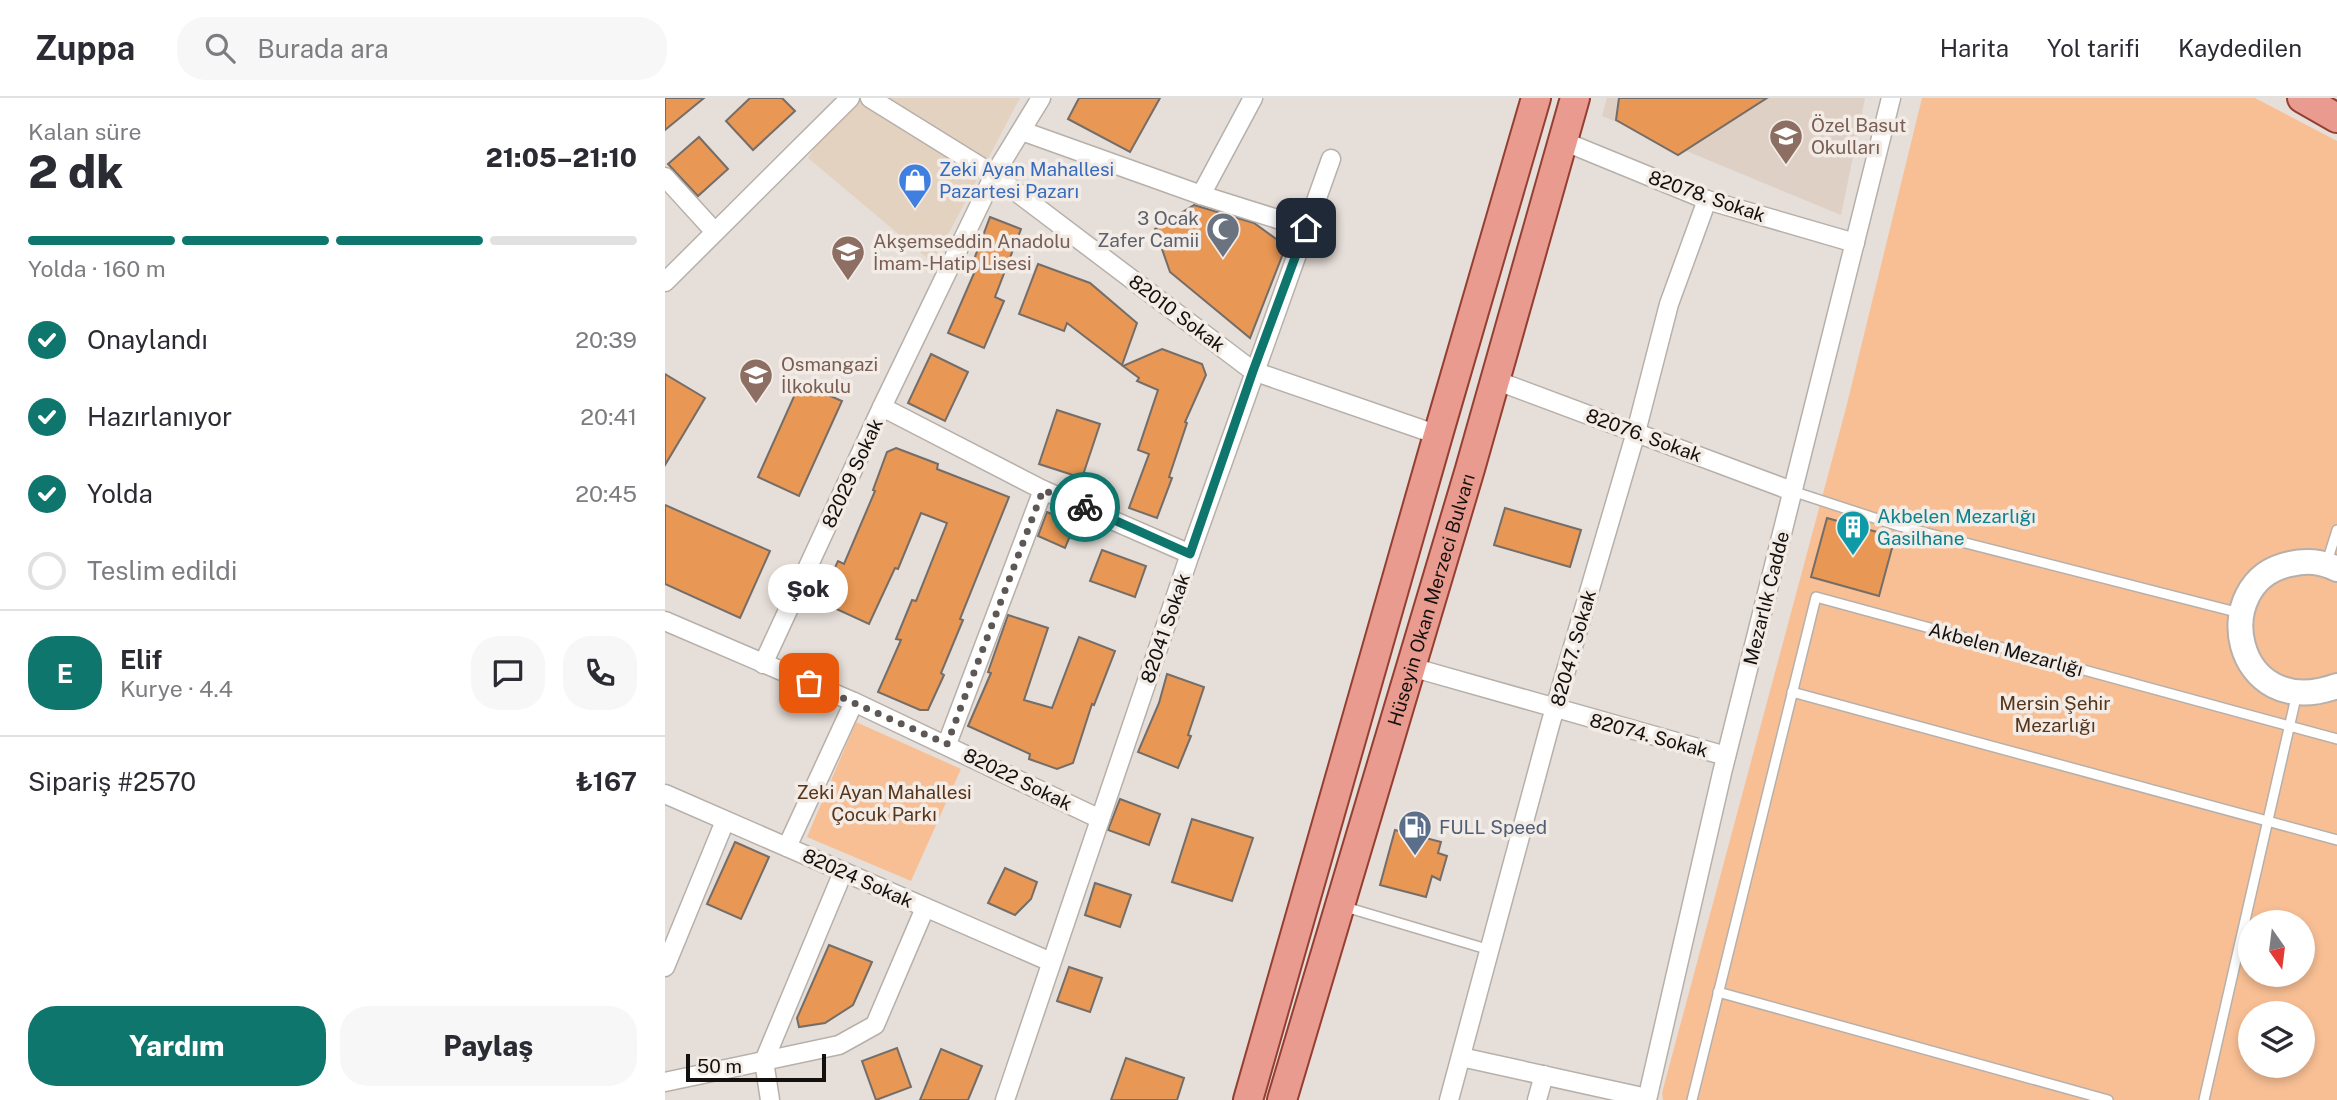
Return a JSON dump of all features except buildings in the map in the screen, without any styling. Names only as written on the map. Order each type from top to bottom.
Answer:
[{"type":"main road","name":"Hüseyin Okan Merzeci Bulvarı","points":[[1248,1100],[1437,436],[1537,98]]},
{"type":"main road","name":"Hüseyin Okan Merzeci Bulvarı","points":[[1282,1100],[1495,380],[1575,98]]},
{"type":"main road","points":[[2302,98],[2337,118]]},
{"type":"street","points":[[665,282],[850,98]]},
{"type":"street","name":"82010 Sokak","points":[[870,98],[994,175],[1253,371],[1437,436]]},
{"type":"street","name":"82029 Sokak","points":[[763,664],[882,407],[994,175],[1041,98]]},
{"type":"street","points":[[1201,195],[1253,98]]},
{"type":"street","name":"Mezarlık Cadde","points":[[1647,1099],[1726,756],[1891,98]]},
{"type":"street","points":[[1022,131],[1201,195],[1306,228]]},
{"type":"street","name":"82078. Sokak","points":[[1563,141],[1707,200],[1855,243]]},
{"type":"street","name":"82041 Sokak","points":[[1005,1100],[1253,371],[1331,159]]},
{"type":"street","points":[[665,177],[715,232]]},
{"type":"street","name":"82047. Sokak","points":[[1449,1100],[1555,709],[1636,432],[1669,304],[1707,200]]},
{"type":"street","name":"82076. Sokak","points":[[1495,380],[1792,491]]},
{"type":"street","points":[[882,407],[1043,490],[1190,554]]},
{"type":"street","points":[[947,744],[1043,490]]},
{"type":"street","points":[[2332,567],[2305,561],[2283,565],[2264,576],[2249,593],[2241,614],[2240,635],[2246,656],[2258,674],[2276,687],[2297,693],[2318,693],[2337,686]]},
{"type":"street","name":"82022 Sokak","points":[[665,621],[947,744],[1100,819]]},
{"type":"street","name":"82074. Sokak","points":[[1411,667],[1726,756]]},
{"type":"street","points":[[787,847],[854,702]]},
{"type":"street","name":"82024 Sokak","points":[[665,794],[1051,962]]},
{"type":"street","points":[[665,967],[669,944],[725,821]]},
{"type":"street","points":[[770,1100],[764,1061],[843,872]]},
{"type":"street","points":[[665,1082],[839,1045],[875,1024],[925,908]]},
{"type":"street","points":[[1461,1057],[1647,1099]]},
{"type":"street","points":[[1537,1100],[1544,1075]]},
{"type":"lane","points":[[1792,491],[1899,526],[2241,614]]},
{"type":"lane","points":[[2332,567],[2337,530]]},
{"type":"lane","name":"Akbelen Mezarlığı","points":[[1692,1100],[1816,597],[2337,739]]},
{"type":"lane","points":[[1792,692],[2337,840]]},
{"type":"lane","points":[[2204,1100],[2297,693]]},
{"type":"lane","points":[[1341,905],[1490,950]]},
{"type":"lane","points":[[1719,992],[2108,1100]]},
{"type":"shaded area","name":"Zeki Ayan Mahallesi Pazartesi Pazarı","points":[[846,98],[1020,98],[933,263],[808,158]]},
{"type":"shaded area","name":"Özel Basut Okulları","points":[[1607,98],[1865,98],[1841,215],[1602,116]]},
{"type":"green space","name":"Mersin Şehir Mezarlığı","points":[[1922,98],[2255,98],[2337,141],[2337,1100],[1663,1100],[1662,1093],[1846,408]]},
{"type":"green space","name":"Zeki Ayan Mahallesi Çocuk Parkı","points":[[856,722],[961,769],[911,881],[807,837]]},
{"type":"way so far","points":[[809,683],[947,744],[1043,490],[1085,507]]},
{"type":"place","name":"Özel Basut Okulları","points":[[1786,166]]},
{"type":"place","name":"Zeki Ayan Mahallesi Pazartesi Pazarı","points":[[915,210]]},
{"type":"place","name":"3 Ocak Zafer Camii","points":[[1223,259]]},
{"type":"place","name":"Akşemseddin Anadolu İmam-Hatip Lisesi","points":[[848,282]]},
{"type":"place","name":"Osmangazi İlkokulu","points":[[756,405]]},
{"type":"place","name":"Akbelen Mezarlığı Gasilhane","points":[[1853,557]]},
{"type":"place","name":"Şok","points":[[809,683]]},
{"type":"place","name":"FULL Speed","points":[[1415,857]]},
{"type":"route","points":[[1085,507],[1190,554],[1306,228]]}]
